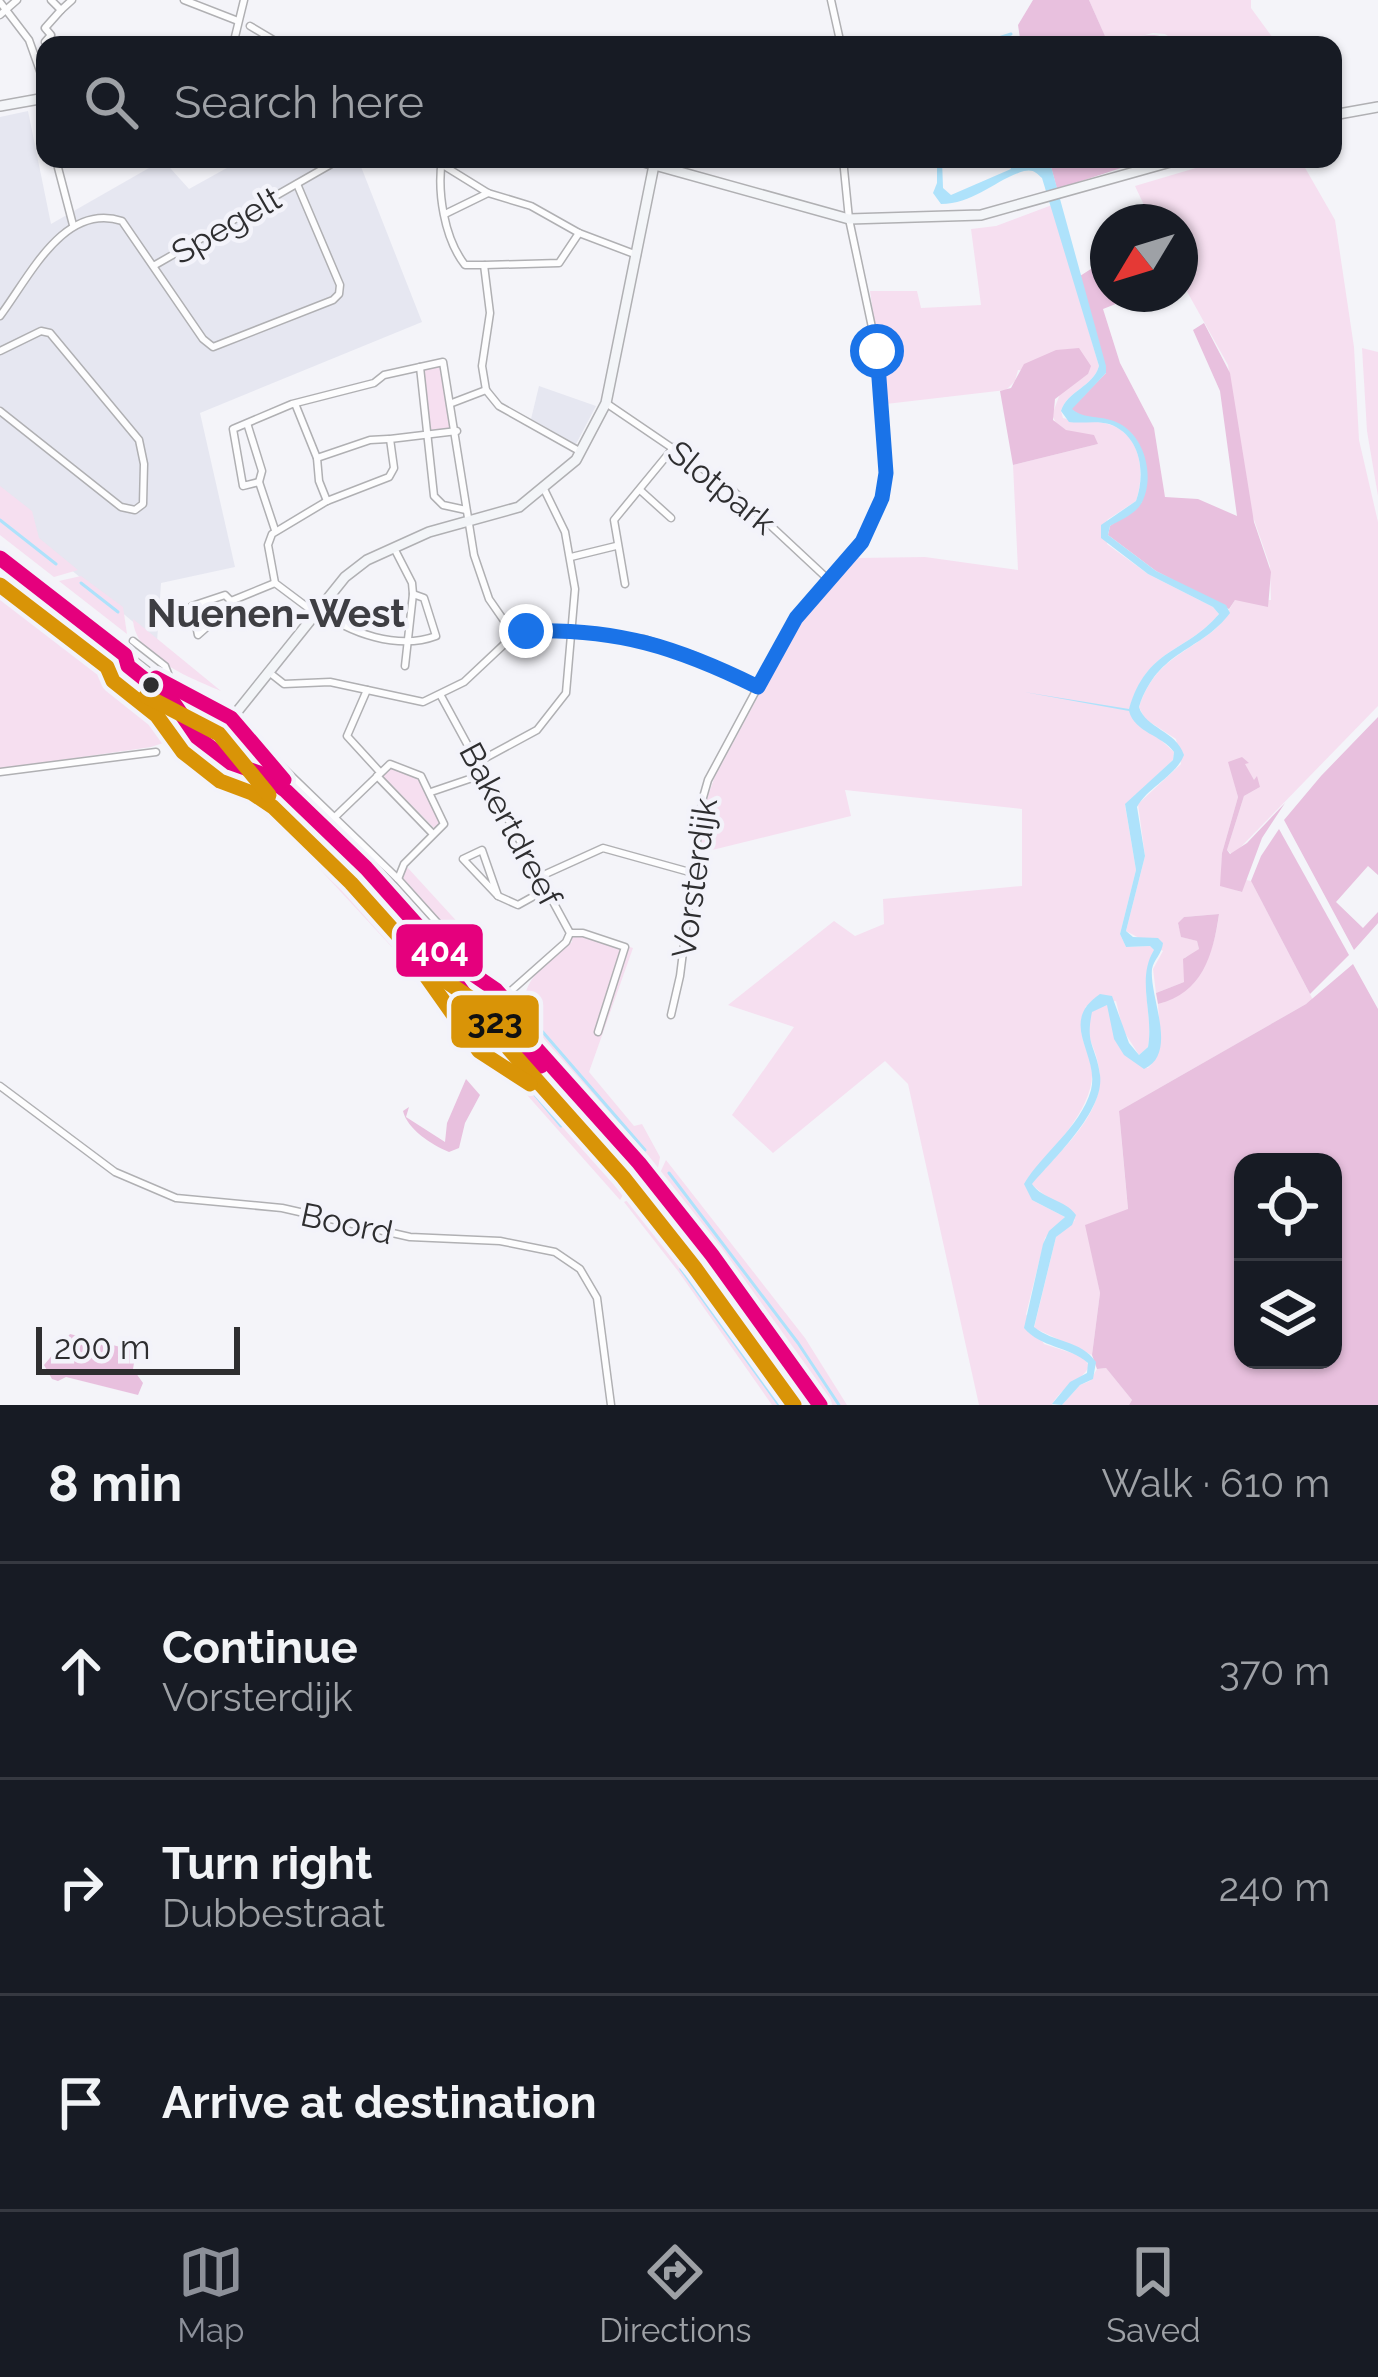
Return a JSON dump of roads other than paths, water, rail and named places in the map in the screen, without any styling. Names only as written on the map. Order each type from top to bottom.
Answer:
[{"type":"main road","points":[[0,106],[36,100]]},
{"type":"main road","points":[[1342,113],[1378,107]]},
{"type":"main road","points":[[232,718],[345,577],[437,529],[519,507],[544,490],[581,452],[606,403],[653,168]]},
{"type":"main road","points":[[665,168],[850,219],[981,214],[1151,168]]},
{"type":"main road","points":[[0,558],[151,675],[232,718],[286,791]]},
{"type":"main road","points":[[151,675],[209,747],[286,791],[366,868],[442,953],[499,994],[515,1013],[540,1064],[685,1236],[808,1405]]},
{"type":"main road","points":[[192,729],[197,710],[218,707]]},
{"type":"main road","points":[[226,759],[246,752],[249,735]]},
{"type":"main road","points":[[442,953],[485,1025],[540,1064]]},
{"type":"main road","points":[[470,1005],[477,989],[499,994]]},
{"type":"main road","points":[[485,1025],[508,1031],[515,1013]]},
{"type":"street","points":[[3,12],[17,0]]},
{"type":"street","points":[[50,0],[62,10]]},
{"type":"street","points":[[50,36],[45,28],[72,0]]},
{"type":"street","points":[[184,0],[238,21]]},
{"type":"street","points":[[235,36],[244,0]]},
{"type":"street","points":[[831,0],[839,36]]},
{"type":"street","points":[[0,2],[3,12],[29,40],[36,60]]},
{"type":"street","points":[[250,26],[267,36]]},
{"type":"street","points":[[0,316],[73,224],[58,168]]},
{"type":"street","name":"Spegelt","points":[[155,265],[325,168]]},
{"type":"street","points":[[440,168],[445,214],[462,262],[559,263],[579,233]]},
{"type":"street","points":[[451,168],[488,193],[531,206],[579,233],[637,255]]},
{"type":"street","name":"Vorsterdijk","points":[[671,1015],[709,780],[796,618],[862,542],[882,498],[886,473],[877,351],[844,168]]},
{"type":"street","name":"Spegelt","points":[[73,224],[105,215],[122,221],[203,340],[213,347],[339,294],[340,285],[297,184]]},
{"type":"street","points":[[445,214],[488,193]]},
{"type":"street","points":[[484,265],[490,313],[482,367],[486,390],[499,406],[581,452]]},
{"type":"street","points":[[0,351],[41,331],[50,333],[139,440],[143,503],[135,510],[121,508],[0,411]]},
{"type":"street","points":[[259,482],[243,486],[233,428],[292,404],[443,362],[479,576],[514,635]]},
{"type":"street","points":[[420,367],[435,500],[466,510]]},
{"type":"street","points":[[452,403],[486,390]]},
{"type":"street","name":"Slotpark","points":[[606,403],[728,486],[830,581]]},
{"type":"street","points":[[296,406],[317,458],[327,501]]},
{"type":"street","points":[[247,423],[274,528]]},
{"type":"street","points":[[317,458],[370,440],[457,431]]},
{"type":"street","points":[[390,440],[394,468],[389,477],[327,501],[274,528],[268,538],[275,583],[352,631],[416,644],[436,636],[424,598],[413,594]]},
{"type":"street","points":[[625,584],[614,520],[674,447]]},
{"type":"street","points":[[478,762],[537,730],[566,693],[575,589],[558,513],[544,490]]},
{"type":"street","points":[[640,490],[671,518]]},
{"type":"street","points":[[571,557],[616,547]]},
{"type":"street","points":[[394,548],[412,583],[405,666]]},
{"type":"street","points":[[3,581],[33,584]]},
{"type":"street","points":[[3,581],[146,692]]},
{"type":"street","points":[[231,601],[225,596],[192,606],[198,634],[231,601],[275,583]]},
{"type":"street","points":[[270,673],[284,684],[330,682],[416,703],[441,696],[475,674],[514,635],[574,632],[644,639],[695,656],[758,687]]},
{"type":"street","points":[[133,641],[165,666],[175,689]]},
{"type":"street","points":[[367,690],[347,736],[434,835]]},
{"type":"street","name":"Bakertdreef","points":[[441,696],[569,933],[566,942],[499,994]]},
{"type":"street","points":[[197,761],[209,747]]},
{"type":"street","points":[[0,772],[156,752]]},
{"type":"street","points":[[277,762],[398,879],[462,950],[460,966]]},
{"type":"street","points":[[336,816],[390,764],[421,776],[444,824],[404,864],[398,879]]},
{"type":"street","points":[[430,792],[484,774]]},
{"type":"street","points":[[268,778],[272,800],[367,892],[444,979]]},
{"type":"street","points":[[539,877],[603,848],[693,873]]},
{"type":"street","points":[[498,896],[482,850],[463,859],[498,896],[518,905],[545,890]]},
{"type":"street","points":[[569,933],[625,947],[598,1032]]},
{"type":"street","points":[[466,1034],[485,1025]]},
{"type":"street","name":"Boord","points":[[0,1086],[115,1172],[176,1198],[282,1208],[410,1237],[500,1241],[556,1252],[580,1269],[597,1298],[611,1405]]},
{"type":"water","points":[[937,168],[942,168],[943,188],[951,195],[1011,168],[1051,168],[1106,366],[1106,373],[1072,409],[1126,428],[1141,446],[1147,470],[1141,504],[1110,526],[1108,535],[1156,571],[1226,605],[1230,613],[1157,673],[1139,707],[1175,740],[1184,755],[1137,807],[1145,856],[1126,931],[1163,943],[1152,969],[1160,1051],[1144,1069],[1124,1055],[1114,1039],[1107,1005],[1092,1012],[1090,1039],[1100,1075],[1094,1104],[1076,1134],[1032,1184],[1076,1215],[1072,1225],[1056,1237],[1034,1327],[1083,1350],[1096,1362],[1093,1379],[1080,1385],[1062,1405],[1052,1404],[1070,1382],[1087,1373],[1088,1363],[1038,1340],[1024,1328],[1043,1244],[1065,1217],[1032,1200],[1024,1184],[1086,1104],[1092,1077],[1081,1028],[1088,1005],[1100,994],[1112,996],[1129,1043],[1139,1055],[1148,1047],[1146,973],[1154,950],[1126,947],[1120,934],[1136,870],[1125,804],[1173,760],[1174,752],[1137,724],[1129,711],[1024,692],[1129,709],[1156,662],[1219,614],[1148,574],[1101,538],[1101,525],[1136,501],[1140,467],[1134,446],[1120,429],[1104,423],[1069,422],[1061,411],[1099,366],[1042,178],[1024,171],[953,203],[941,204],[933,193]]},
{"type":"waterway","points":[[1005,36],[1011,34]]},
{"type":"waterway","points":[[0,520],[56,564]]},
{"type":"waterway","points":[[81,583],[118,612]]},
{"type":"waterway","points":[[0,589],[167,721]]},
{"type":"waterway","points":[[244,788],[356,896],[449,998]]},
{"type":"waterway","points":[[541,1030],[645,1150]]},
{"type":"waterway","points":[[505,1059],[561,1126]]},
{"type":"waterway","points":[[669,1173],[839,1405]]},
{"type":"waterway","points":[[681,1269],[779,1405]]},
{"type":"district","name":"Nuenen-West","points":[[276,613]]}]
